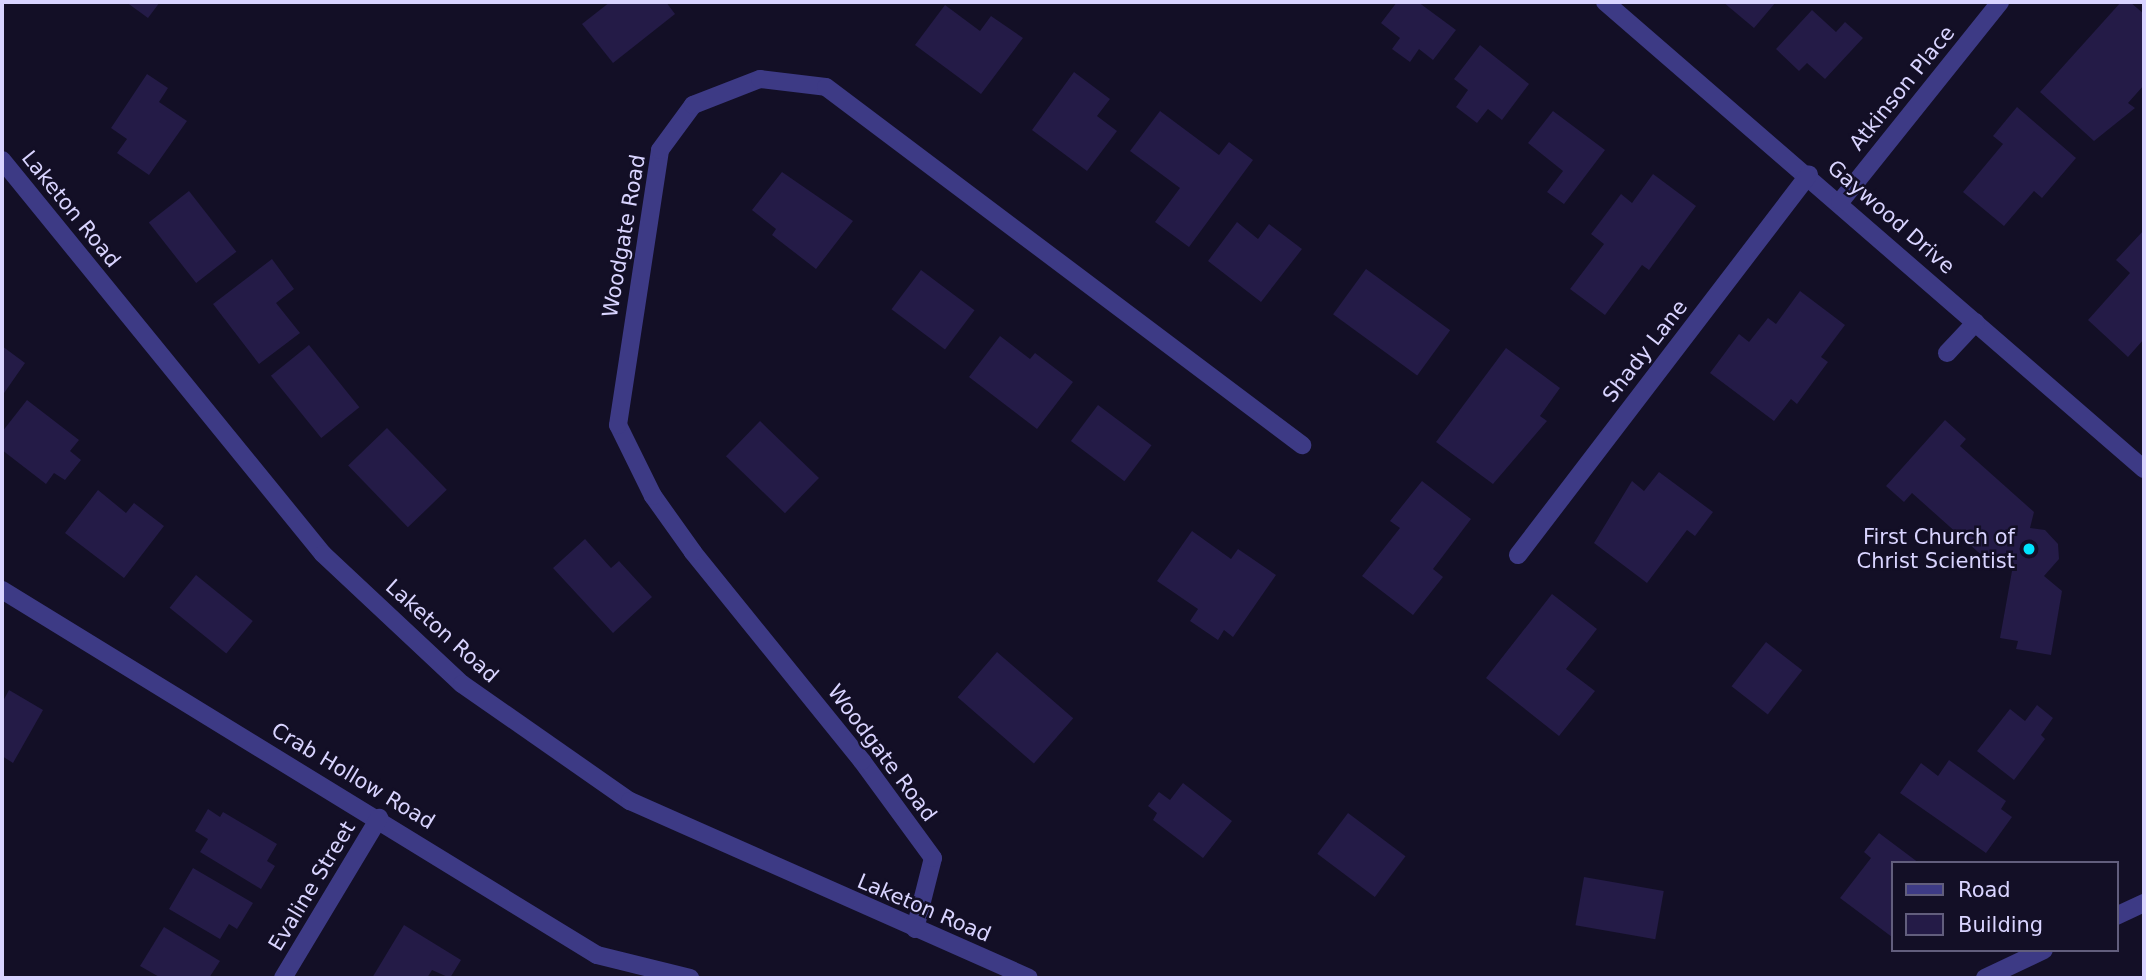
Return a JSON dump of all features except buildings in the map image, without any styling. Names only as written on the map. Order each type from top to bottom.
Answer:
[{"type":"street","name":"Gaywood Drive","points":[[1605,2],[1809,175],[2144,469]]},
{"type":"street","name":"Atkinson Place","points":[[1840,202],[2000,2]]},
{"type":"street","name":"Woodgate Road","points":[[915,929],[933,858],[862,761],[693,552],[653,496],[618,425],[660,150],[693,105],[760,79],[826,87],[1302,445]]},
{"type":"street","name":"Laketon Road","points":[[2,160],[323,554],[463,684],[630,802],[1029,978]]},
{"type":"street","name":"Shady Lane","points":[[1518,555],[1809,175]]},
{"type":"street","points":[[1947,353],[1976,322]]},
{"type":"street","name":"Crab Hollow Road","points":[[2,590],[379,818],[597,955],[690,978]]},
{"type":"street","name":"Evaline Street","points":[[283,978],[379,818]]},
{"type":"street","points":[[2118,915],[2144,903]]},
{"type":"street","points":[[1985,978],[2040,952]]},
{"type":"place","name":"First Church of Christ Scientist","points":[[2029,549]]}]
